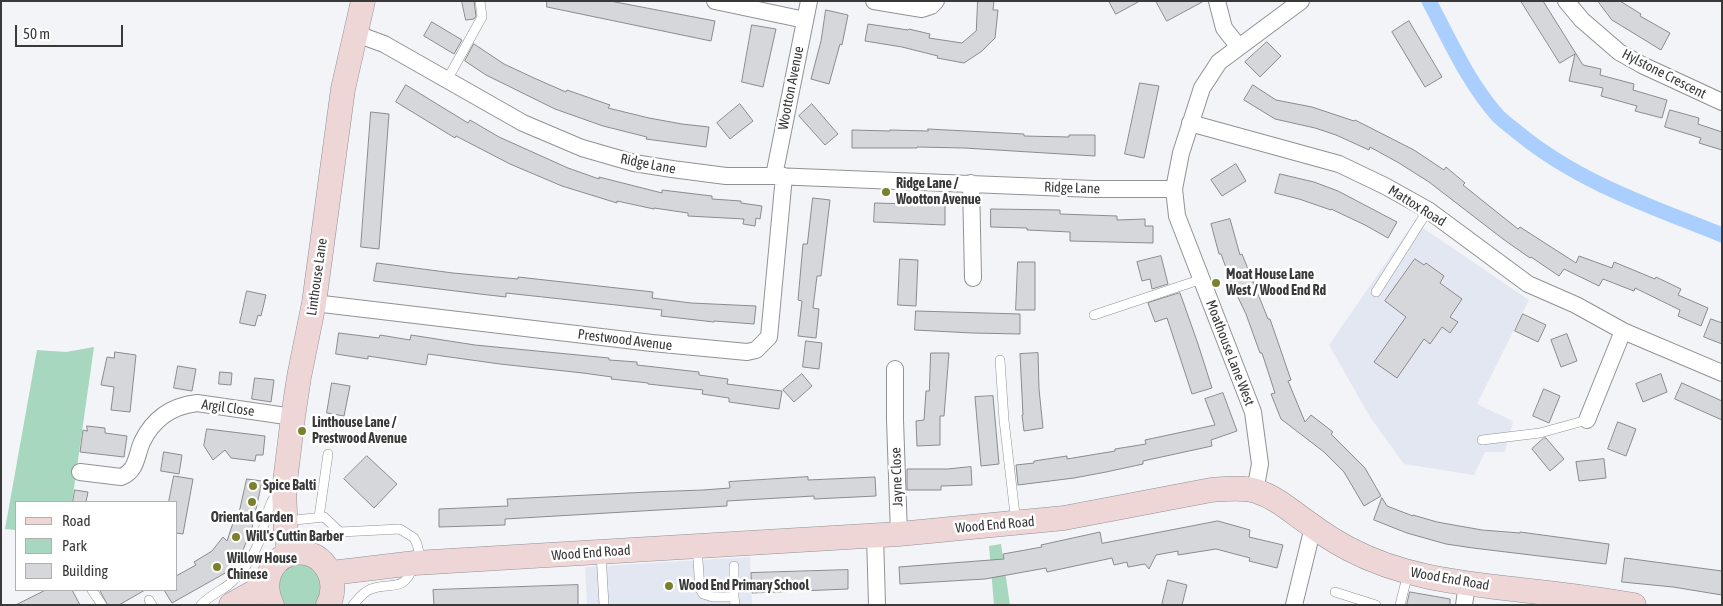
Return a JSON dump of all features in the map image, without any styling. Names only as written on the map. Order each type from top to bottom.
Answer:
[{"type":"street","name":"Linthouse Lane","points":[[290,554],[286,535],[284,490],[293,417],[314,303],[343,89],[354,33],[363,1]]},
{"type":"street","points":[[715,1],[805,20]]},
{"type":"street","name":"Wootton Avenue","points":[[779,176],[805,20],[810,1]]},
{"type":"street","points":[[874,1],[922,9],[931,6],[936,1]]},
{"type":"street","points":[[1217,1],[1224,28],[1238,46]]},
{"type":"street","name":"Moathouse Lane West","points":[[1255,491],[1260,464],[1253,412],[1178,216],[1174,189],[1181,153],[1202,88],[1219,62],[1301,1]]},
{"type":"street","name":"Hylstone Crescent","points":[[1566,1],[1582,20],[1619,52],[1642,65],[1722,102]]},
{"type":"street","name":"Ridge Lane","points":[[354,33],[384,44],[523,124],[582,148],[634,163],[726,176],[779,176],[1093,189],[1174,189]]},
{"type":"street","name":"Mattox Road","points":[[1190,123],[1339,164],[1385,186],[1428,210],[1528,284],[1576,305],[1623,331],[1722,373]]},
{"type":"street","name":"Prestwood Avenue","points":[[314,303],[652,344],[747,352],[756,350],[769,338],[779,176]]},
{"type":"street","points":[[971,183],[972,278]]},
{"type":"street","points":[[1587,420],[1623,331]]},
{"type":"street","name":"Jayne Close","points":[[895,369],[899,534]]},
{"type":"street","name":"Argil Close","points":[[80,472],[121,477],[126,475],[133,469],[142,441],[155,422],[163,414],[187,404],[197,403],[293,417]]},
{"type":"street","name":"Wood End Road","points":[[331,573],[418,563],[899,534],[1064,518],[1211,490],[1228,489],[1255,491],[1278,500],[1312,527],[1349,549],[1375,561],[1466,594],[1587,597],[1634,605]]},
{"type":"street","points":[[1294,605],[1312,527]]},
{"type":"street","points":[[875,535],[877,605]]},
{"type":"street","points":[[231,605],[258,590],[269,597],[270,574],[275,565],[290,554],[302,554],[312,555],[320,560],[331,573],[333,586],[328,605]]},
{"type":"lane","points":[[447,80],[482,18],[480,1]]},
{"type":"lane","points":[[1376,292],[1428,210]]},
{"type":"lane","points":[[1094,315],[1202,279]]},
{"type":"lane","points":[[1000,360],[1004,420],[1016,523]]},
{"type":"lane","points":[[1482,440],[1540,432],[1587,420]]},
{"type":"lane","points":[[319,517],[328,454]]},
{"type":"lane","points":[[201,605],[229,584],[247,565],[260,541],[271,500],[276,494],[284,490]]},
{"type":"lane","points":[[285,521],[324,517],[340,532],[400,530],[414,538],[418,544],[418,563],[410,576],[404,582],[394,586],[372,588],[363,593],[353,605]]},
{"type":"lane","points":[[698,546],[700,588],[703,594],[734,601],[734,566]]},
{"type":"lane","points":[[601,552],[604,605]]},
{"type":"lane","points":[[1400,605],[1408,572]]},
{"type":"lane","points":[[93,591],[102,605]]},
{"type":"lane","points":[[1335,592],[1376,605]]},
{"type":"shaded area","points":[[1414,222],[1529,300],[1477,404],[1513,421],[1505,452],[1485,452],[1474,475],[1404,464],[1370,417],[1329,345]]},
{"type":"shaded area","name":"Wood End Primary School","points":[[750,557],[752,605],[587,605],[585,567]]},
{"type":"green space","points":[[94,347],[72,501],[15,501],[15,530],[5,529],[37,350],[66,352]]},
{"type":"green space","points":[[1001,544],[1010,605],[994,605],[989,546]]},
{"type":"green space","points":[[305,561],[325,581],[317,605],[283,605],[279,601],[279,572],[286,565]]},
{"type":"building","points":[[462,1],[474,1],[476,16],[474,19],[466,20]]},
{"type":"building","points":[[547,1],[610,1],[715,21],[711,41],[547,7]]},
{"type":"building","points":[[978,1],[994,1],[993,10],[998,10],[995,38],[982,51],[964,63],[937,58],[938,56],[902,47],[865,41],[868,24],[909,29],[930,34],[929,38],[962,43],[976,31]]},
{"type":"building","points":[[1109,1],[1140,1],[1116,14]]},
{"type":"building","points":[[1156,1],[1204,1],[1167,21]]},
{"type":"building","points":[[1521,1],[1543,1],[1583,65],[1601,69],[1600,75],[1634,84],[1633,90],[1667,100],[1662,118],[1635,111],[1637,106],[1601,96],[1603,88],[1569,81],[1575,54],[1560,63]]},
{"type":"building","points":[[1598,1],[1620,1],[1641,14],[1640,16],[1670,33],[1661,50],[1612,20]]},
{"type":"building","points":[[826,10],[848,15],[842,45],[840,44],[829,84],[811,79],[821,41]]},
{"type":"building","points":[[1409,21],[1442,77],[1425,87],[1392,32]]},
{"type":"building","points":[[432,22],[462,40],[454,54],[424,36]]},
{"type":"building","points":[[752,25],[776,29],[763,87],[742,82]]},
{"type":"building","points":[[1267,42],[1281,56],[1260,77],[1245,62]]},
{"type":"building","points":[[474,44],[504,64],[566,92],[567,90],[610,105],[608,108],[649,118],[709,127],[706,147],[646,139],[647,137],[603,126],[555,109],[486,75],[465,61]]},
{"type":"building","points":[[1140,83],[1159,86],[1144,158],[1125,154]]},
{"type":"building","points":[[406,85],[468,123],[470,120],[499,137],[568,168],[599,179],[599,177],[662,193],[662,190],[712,196],[712,199],[741,201],[741,203],[762,206],[760,219],[756,218],[755,226],[743,224],[744,219],[688,216],[688,213],[654,209],[617,201],[617,203],[562,186],[510,164],[456,136],[455,138],[396,102]]},
{"type":"building","points":[[1253,85],[1276,100],[1312,107],[1355,120],[1414,150],[1444,170],[1446,167],[1465,183],[1463,185],[1518,229],[1520,227],[1576,263],[1579,256],[1612,268],[1614,262],[1655,279],[1656,277],[1681,289],[1678,295],[1708,308],[1701,326],[1678,316],[1680,310],[1635,288],[1634,291],[1603,279],[1599,286],[1564,269],[1559,276],[1503,239],[1429,182],[1399,163],[1370,147],[1369,150],[1315,128],[1275,119],[1244,100]]},
{"type":"building","points":[[740,104],[753,121],[730,139],[717,123]]},
{"type":"building","points":[[812,104],[838,134],[825,145],[799,116]]},
{"type":"building","points":[[1670,110],[1699,118],[1698,124],[1722,132],[1722,150],[1699,143],[1701,138],[1665,127]]},
{"type":"building","points":[[371,112],[389,114],[379,249],[361,247]]},
{"type":"building","points":[[928,129],[1024,134],[1024,136],[1069,137],[1069,135],[1095,135],[1095,156],[964,148],[852,148],[852,130],[928,131]]},
{"type":"building","points":[[1236,164],[1246,181],[1222,196],[1211,180]]},
{"type":"building","points":[[1280,174],[1314,182],[1338,191],[1397,222],[1388,238],[1331,209],[1275,193]]},
{"type":"building","points":[[813,198],[830,200],[821,276],[817,276],[813,308],[819,309],[816,338],[798,336],[802,301],[798,300],[803,244],[807,244]]},
{"type":"building","points":[[875,203],[945,205],[945,225],[874,222]]},
{"type":"building","points":[[991,209],[1060,210],[1060,214],[1117,216],[1117,220],[1145,219],[1145,226],[1153,226],[1153,243],[1070,241],[1070,232],[991,227]]},
{"type":"building","points":[[1230,219],[1240,255],[1242,254],[1268,319],[1270,319],[1291,380],[1288,381],[1305,422],[1311,415],[1333,432],[1331,434],[1365,468],[1381,496],[1364,506],[1344,472],[1324,452],[1281,419],[1271,394],[1275,393],[1262,353],[1260,353],[1221,254],[1219,254],[1211,224]]},
{"type":"building","points":[[1161,256],[1168,284],[1152,289],[1150,279],[1142,281],[1137,262]]},
{"type":"building","points":[[900,259],[918,260],[916,306],[898,305]]},
{"type":"building","points":[[1415,259],[1424,265],[1426,263],[1444,276],[1440,283],[1462,299],[1450,317],[1458,322],[1450,333],[1442,327],[1430,344],[1424,339],[1397,378],[1374,362],[1406,317],[1385,301]]},
{"type":"building","points":[[1018,262],[1035,262],[1035,310],[1016,310]]},
{"type":"building","points":[[377,263],[453,273],[518,279],[518,277],[653,292],[652,298],[691,303],[756,306],[754,324],[661,316],[662,310],[506,293],[506,297],[374,281]]},
{"type":"building","points":[[247,291],[266,295],[261,316],[258,315],[255,326],[240,323]]},
{"type":"building","points":[[1180,293],[1212,388],[1192,394],[1167,318],[1155,322],[1148,303]]},
{"type":"building","points":[[916,311],[1020,314],[1020,334],[915,330]]},
{"type":"building","points":[[1523,314],[1546,325],[1538,342],[1515,331]]},
{"type":"building","points":[[1711,319],[1722,323],[1722,344],[1704,337]]},
{"type":"building","points":[[339,333],[379,338],[380,335],[410,340],[411,335],[475,345],[609,358],[609,360],[637,362],[637,365],[699,372],[699,375],[728,379],[727,384],[782,391],[779,409],[729,402],[729,398],[702,394],[703,390],[428,354],[426,365],[368,356],[368,359],[336,354]]},
{"type":"building","points":[[1567,334],[1577,361],[1561,367],[1551,340]]},
{"type":"building","points":[[806,341],[822,343],[819,369],[803,367]]},
{"type":"building","points":[[115,352],[136,355],[130,412],[111,410],[114,387],[101,385],[107,357],[114,358]]},
{"type":"building","points":[[931,353],[949,353],[944,416],[940,416],[940,445],[917,446],[916,421],[924,420],[926,391],[929,391]]},
{"type":"building","points":[[1038,353],[1043,428],[1024,431],[1020,354]]},
{"type":"building","points":[[178,366],[196,369],[192,391],[174,388]]},
{"type":"building","points":[[220,372],[232,373],[231,385],[219,384]]},
{"type":"building","points":[[802,374],[812,386],[794,402],[783,390]]},
{"type":"building","points":[[1661,374],[1667,392],[1643,402],[1636,384]]},
{"type":"building","points":[[255,378],[274,380],[271,402],[252,399]]},
{"type":"building","points":[[332,383],[350,386],[344,416],[327,413]]},
{"type":"building","points":[[1682,383],[1722,401],[1722,420],[1675,399]]},
{"type":"building","points":[[1544,389],[1560,396],[1549,423],[1533,416]]},
{"type":"building","points":[[1223,393],[1237,431],[1211,440],[1212,446],[1143,461],[1143,464],[1106,472],[1018,485],[1016,465],[1067,456],[1067,459],[1115,451],[1115,449],[1146,444],[1145,440],[1215,425],[1205,399]]},
{"type":"building","points":[[993,396],[999,464],[981,466],[975,397]]},
{"type":"building","points":[[1618,422],[1636,429],[1626,456],[1608,449]]},
{"type":"building","points":[[87,426],[105,428],[105,433],[127,436],[124,457],[80,452],[83,430],[87,431]]},
{"type":"building","points":[[207,429],[265,436],[263,455],[256,455],[255,461],[231,458],[225,450],[213,460],[204,446]]},
{"type":"building","points":[[1544,438],[1564,459],[1550,471],[1532,449]]},
{"type":"building","points":[[164,452],[182,455],[179,474],[161,471]]},
{"type":"building","points":[[367,456],[397,484],[374,508],[344,479]]},
{"type":"building","points":[[1604,459],[1606,478],[1579,481],[1576,462]]},
{"type":"building","points":[[971,467],[972,485],[941,486],[941,490],[907,490],[907,469]]},
{"type":"building","points":[[174,476],[193,479],[183,534],[178,533],[178,501],[169,501]]},
{"type":"building","points":[[808,477],[808,480],[875,477],[876,496],[814,499],[814,496],[727,501],[727,506],[505,519],[505,525],[439,527],[439,509],[508,506],[507,499],[703,490],[730,488],[729,482]]},
{"type":"building","points":[[247,479],[262,481],[252,528],[243,550],[227,572],[172,603],[165,591],[178,591],[178,575],[196,565],[194,562],[212,551],[223,537],[227,541],[234,520],[237,520]]},
{"type":"building","points":[[75,490],[88,492],[86,501],[73,501]]},
{"type":"building","points":[[1382,498],[1387,506],[1413,516],[1437,522],[1482,530],[1520,532],[1609,544],[1606,564],[1446,544],[1407,533],[1374,520]]},
{"type":"building","points":[[1218,521],[1250,530],[1249,537],[1283,545],[1277,568],[1249,561],[1250,558],[1216,549],[1178,555],[1178,551],[1156,555],[1149,569],[1145,564],[1128,567],[1127,562],[1114,565],[1112,558],[1047,572],[1046,568],[985,579],[900,584],[899,567],[1004,559],[1003,554],[1042,547],[1041,545],[1100,532],[1102,543]]},
{"type":"building","points":[[1625,558],[1722,571],[1722,595],[1673,587],[1622,582]]},
{"type":"building","points":[[848,570],[848,589],[752,593],[751,573]]},
{"type":"building","points":[[1168,580],[1187,585],[1182,605],[1162,605]]},
{"type":"building","points":[[578,585],[578,605],[434,605],[433,590]]},
{"type":"building","points":[[44,591],[73,591],[80,605],[16,605]]},
{"type":"building","points":[[101,591],[143,591],[119,605],[108,605]]},
{"type":"building","points":[[1410,592],[1450,599],[1450,605],[1407,605]]},
{"type":"waterway","points":[[1429,1],[1469,76],[1498,116],[1507,124],[1544,152],[1592,180],[1644,204],[1722,235]]},
{"type":"place","name":"Ridge Lane / Wootton Avenue","points":[[886,192]]},
{"type":"place","name":"Moat House Lane West / Wood End Rd","points":[[1216,283]]},
{"type":"place","name":"Linthouse Lane / Prestwood Avenue","points":[[302,431]]},
{"type":"place","name":"Spice Balti","points":[[253,486]]},
{"type":"place","name":"Oriental Garden","points":[[252,502]]},
{"type":"place","name":"Will's Cuttin Barber","points":[[236,537]]},
{"type":"place","name":"Willow House Chinese","points":[[217,567]]},
{"type":"place","name":"Wood End Primary School","points":[[669,586]]}]
